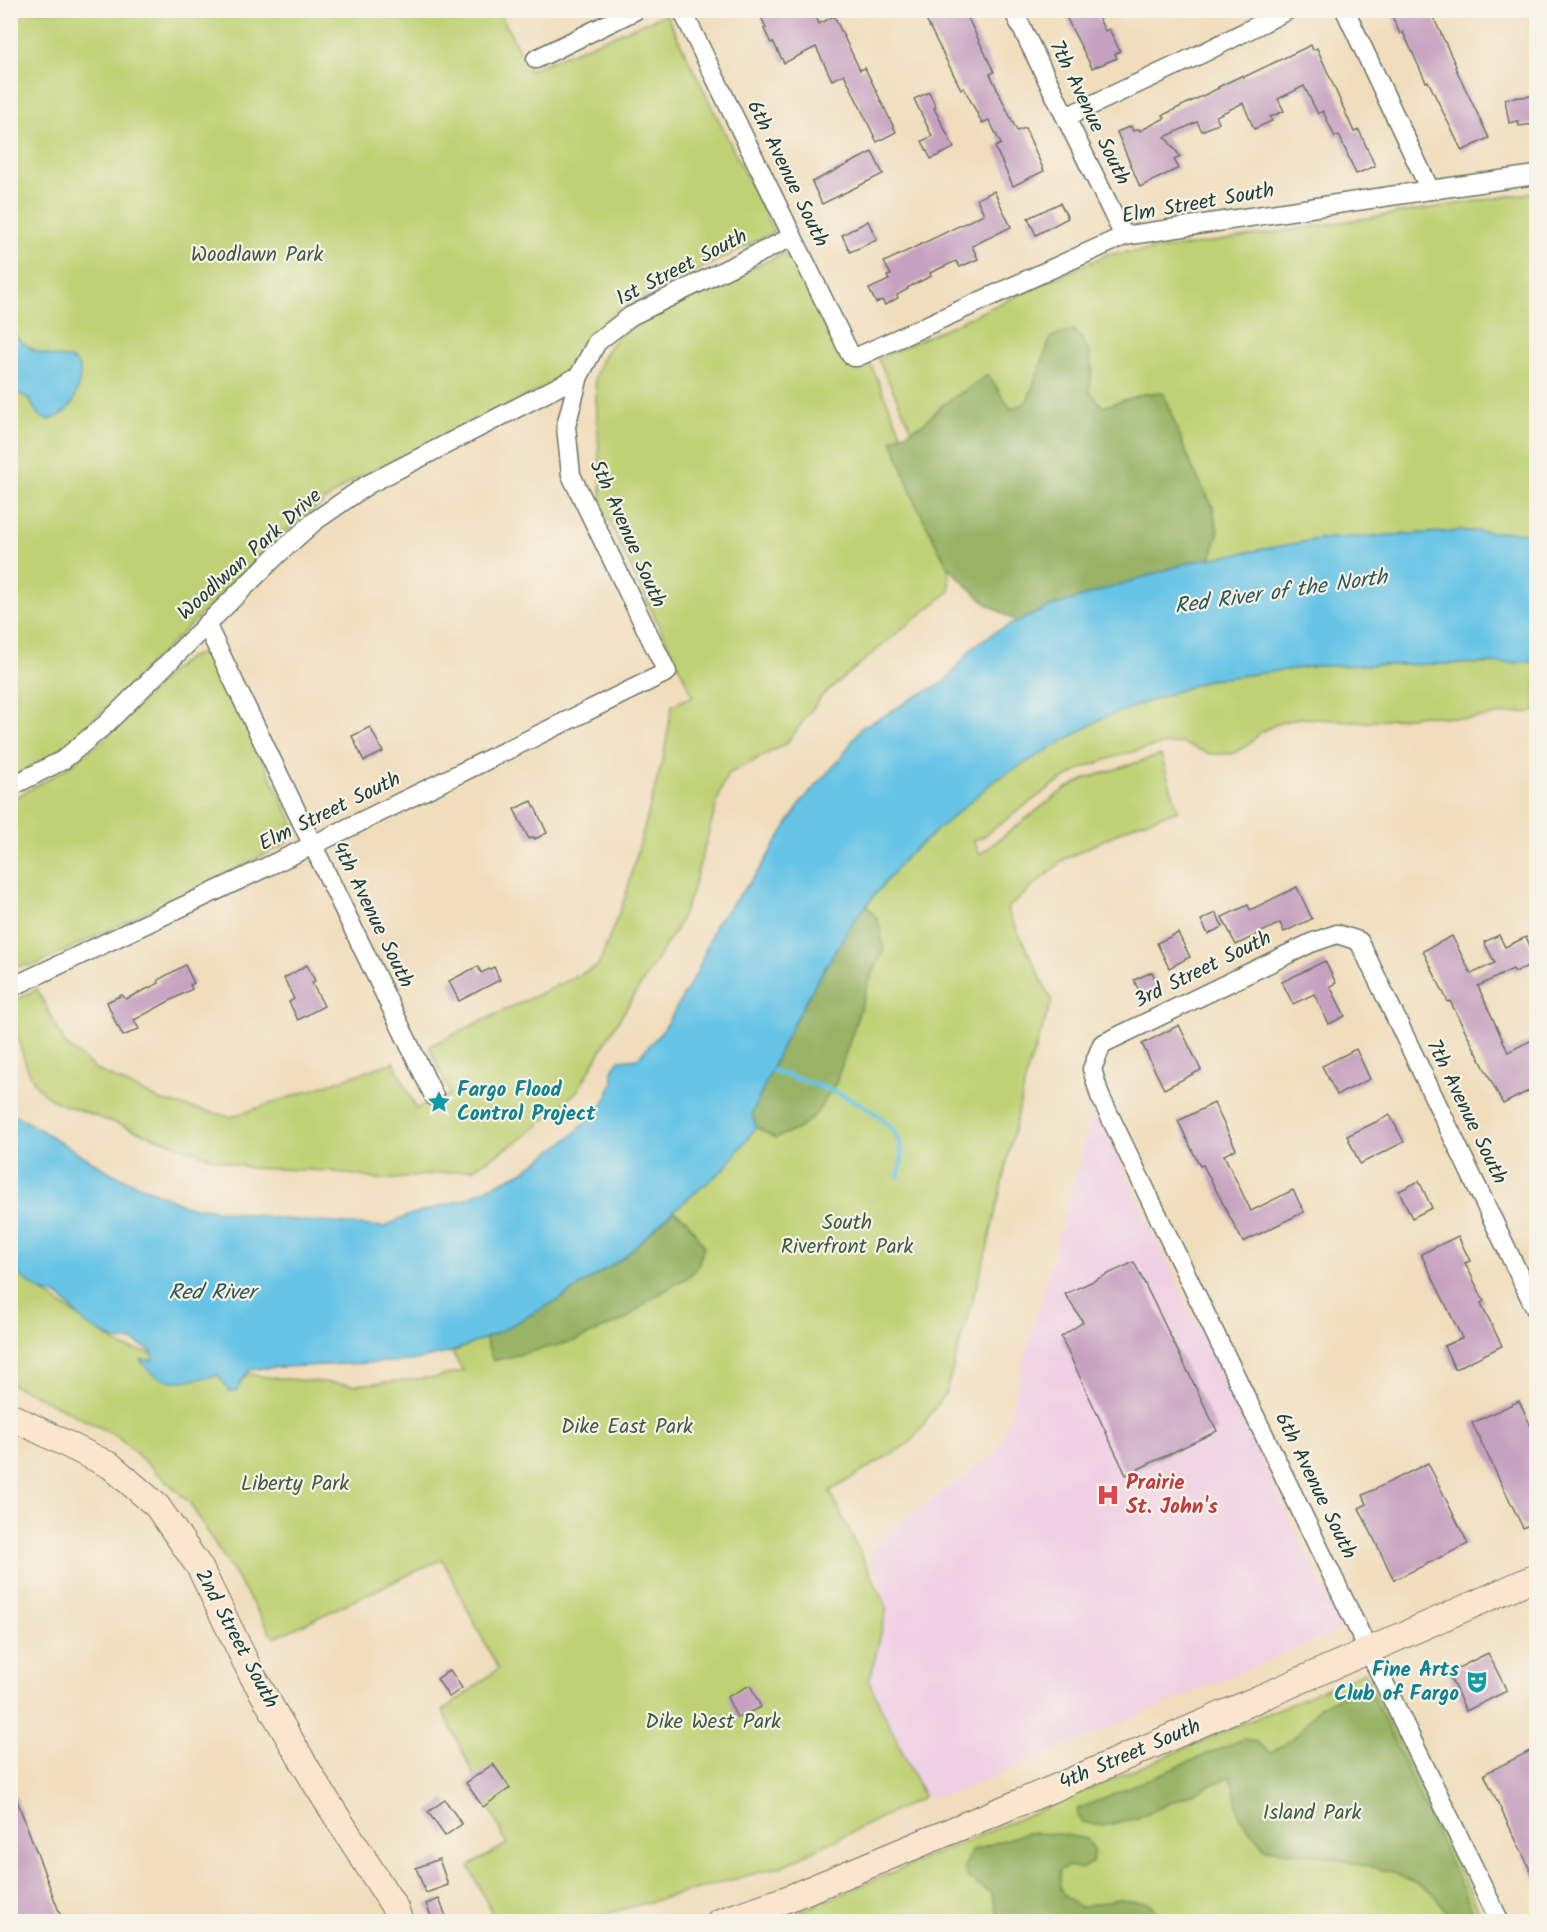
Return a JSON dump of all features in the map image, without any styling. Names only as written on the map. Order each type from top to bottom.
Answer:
[{"type":"street","points":[[536,59],[636,10]]},
{"type":"street","name":"6th Avenue South","points":[[682,10],[853,357]]},
{"type":"street","name":"7th Avenue South","points":[[1013,10],[1124,236]]},
{"type":"street","points":[[1066,117],[1288,10]]},
{"type":"street","points":[[1345,10],[1431,190]]},
{"type":"street","name":"Elm Street South","points":[[853,357],[1124,236],[1536,175]]},
{"type":"street","name":"1st Street South","points":[[579,376],[597,342],[631,316],[792,237]]},
{"type":"street","name":"Woodlwan Park Drive","points":[[10,787],[63,760],[106,724],[277,555],[315,521],[367,484],[579,376]]},
{"type":"street","name":"5th Avenue South","points":[[579,376],[566,426],[571,475],[667,672]]},
{"type":"street","name":"4th Avenue South","points":[[206,624],[434,1096]]},
{"type":"street","name":"Elm Street South","points":[[10,988],[313,845],[667,672]]},
{"type":"street","name":"3rd Street South","points":[[1092,1069],[1101,1044],[1311,943],[1337,934],[1350,938]]},
{"type":"street","name":"7th Avenue South","points":[[1350,938],[1359,941],[1536,1310]]},
{"type":"street","name":"6th Avenue South","points":[[1092,1069],[1100,1096],[1500,1922]]},
{"type":"street","name":"2nd Street South","points":[[10,1416],[111,1466],[157,1506],[200,1568],[251,1673],[316,1784],[394,1908],[400,1922]]},
{"type":"street","name":"4th Street South","points":[[719,1922],[787,1899],[1057,1787],[1536,1577]]},
{"type":"shaded area","name":"Prairie St. John's","points":[[1094,1108],[1343,1629],[953,1794],[924,1797],[869,1682],[887,1608],[870,1558],[876,1541],[999,1450]]},
{"type":"green space","name":"Woodlawn Park","points":[[11,11],[499,11],[529,70],[666,14],[774,232],[617,311],[592,333],[574,366],[564,378],[350,482],[293,525],[61,751],[11,777]]},
{"type":"green space","points":[[1536,192],[1536,533],[1464,531],[1320,539],[1210,559],[1218,534],[1213,507],[1192,467],[1163,393],[1143,394],[1103,407],[1089,391],[1093,368],[1037,374],[1028,402],[1011,409],[944,404],[923,424],[912,430],[878,359],[1109,254],[1181,247]]},
{"type":"green space","points":[[786,254],[790,257],[839,357],[854,364],[870,363],[902,435],[892,440],[914,500],[948,567],[950,591],[822,696],[786,744],[728,774],[721,789],[691,895],[678,926],[578,1090],[520,1140],[473,1169],[395,1179],[378,1179],[331,1171],[250,1168],[219,1160],[62,1104],[45,1095],[37,1086],[26,1064],[12,1002],[37,989],[66,1045],[97,1070],[162,1101],[231,1117],[394,1062],[416,1109],[450,1094],[429,1046],[598,966],[625,898],[664,755],[672,705],[693,696],[602,507],[595,377],[608,349],[629,327]]},
{"type":"green space","points":[[1074,330],[1085,344],[1090,358],[1089,391],[1103,407],[1143,394],[1163,393],[1192,467],[1213,507],[1218,534],[1210,559],[1191,562],[1050,607],[1017,622],[984,602],[948,567],[914,500],[892,440],[923,424],[944,404],[988,375],[1011,409],[1027,402],[1051,337]]},
{"type":"green space","points":[[199,654],[213,657],[293,823],[291,837],[283,845],[222,876],[35,965],[11,966],[11,800],[62,771],[107,737],[170,672],[188,658]]},
{"type":"green space","points":[[1536,661],[1536,712],[1469,719],[1424,715],[1369,722],[1299,718],[1279,723],[1261,732],[1247,746],[1232,754],[1210,754],[1182,743],[1160,745],[1120,755],[1083,768],[1055,784],[981,838],[973,840],[980,854],[1065,789],[1087,778],[1161,755],[1178,810],[1136,824],[1065,859],[1007,909],[1052,1001],[1028,1069],[987,1249],[946,1392],[911,1442],[830,1491],[887,1608],[869,1682],[924,1797],[782,1866],[580,1921],[496,1921],[469,1866],[507,1844],[443,1711],[498,1669],[442,1559],[274,1638],[189,1502],[117,1436],[11,1384],[10,1269],[122,1347],[266,1377],[355,1385],[438,1377],[463,1371],[452,1352],[495,1334],[558,1300],[623,1258],[673,1211],[725,1168],[756,1127],[854,920],[906,857],[993,781],[1103,718],[1208,680],[1317,666]]},
{"type":"green space","points":[[866,905],[878,920],[884,949],[869,982],[836,1083],[815,1115],[798,1129],[775,1138],[756,1127],[752,1114],[783,1043],[818,979],[854,920]]},
{"type":"green space","points":[[673,1211],[686,1219],[704,1246],[698,1267],[688,1277],[651,1299],[626,1319],[575,1341],[493,1361],[485,1338],[558,1300],[623,1258]]},
{"type":"green space","name":"Island Park","points":[[1365,1672],[1484,1921],[775,1922]]},
{"type":"green space","points":[[1360,1688],[1372,1694],[1476,1921],[1451,1921],[1434,1893],[1392,1872],[1319,1855],[1265,1849],[1240,1818],[1231,1776],[1135,1819],[1102,1826],[1082,1822],[1077,1816],[1078,1809],[1243,1739],[1256,1742],[1271,1753],[1295,1737],[1321,1705]]},
{"type":"green space","points":[[1026,1833],[1059,1834],[1087,1839],[1094,1849],[1092,1863],[1082,1869],[1069,1866],[1060,1870],[1059,1883],[1062,1892],[1080,1907],[1118,1899],[1150,1903],[1162,1921],[1004,1921],[998,1915],[991,1893],[969,1879],[964,1869],[973,1850]]},
{"type":"water","points":[[11,330],[18,339],[32,349],[48,355],[67,358],[79,365],[80,376],[75,398],[70,407],[58,416],[48,420],[39,416],[28,398],[11,390]]},
{"type":"water","name":"Red River","points":[[1464,531],[1536,533],[1536,661],[1317,666],[1208,680],[1103,718],[994,781],[906,857],[854,920],[783,1043],[752,1114],[756,1127],[725,1168],[673,1211],[623,1258],[558,1300],[495,1334],[452,1352],[411,1361],[250,1370],[241,1381],[237,1391],[229,1391],[218,1375],[177,1381],[161,1378],[140,1360],[153,1360],[152,1351],[133,1341],[114,1340],[87,1325],[59,1296],[40,1291],[11,1269],[11,1112],[113,1174],[187,1206],[284,1219],[384,1227],[407,1216],[465,1199],[524,1171],[573,1135],[605,1102],[613,1082],[612,1070],[619,1060],[638,1058],[664,1029],[698,970],[715,925],[758,872],[802,801],[840,759],[862,727],[945,682],[973,647],[995,632],[1050,607],[1191,562],[1320,539]]},
{"type":"building","points":[[758,10],[813,10],[819,24],[834,16],[860,70],[865,68],[896,132],[877,142],[844,74],[832,80],[816,47],[784,63],[764,29],[766,28]]},
{"type":"building","points":[[921,10],[964,10],[994,72],[990,74],[1017,131],[1025,128],[1044,171],[1013,186],[995,147],[1001,144],[989,120],[982,123],[964,88],[961,89]]},
{"type":"building","points":[[1073,10],[1095,10],[1105,31],[1109,29],[1120,51],[1115,54],[1117,58],[1092,68],[1065,15]]},
{"type":"building","points":[[1393,10],[1430,10],[1489,138],[1462,151],[1403,32],[1400,34],[1392,16],[1395,15]]},
{"type":"building","points":[[1311,45],[1313,50],[1317,48],[1354,132],[1359,130],[1375,166],[1356,174],[1339,135],[1335,137],[1323,111],[1318,114],[1304,86],[1278,99],[1284,111],[1270,117],[1272,121],[1254,129],[1243,103],[1216,116],[1219,123],[1202,131],[1197,122],[1165,137],[1180,156],[1174,160],[1179,168],[1140,187],[1117,132],[1131,126],[1133,131],[1139,129],[1140,131],[1165,118],[1163,115],[1218,87]]},
{"type":"building","points":[[929,92],[936,107],[934,108],[954,148],[931,159],[922,141],[932,136],[914,99]]},
{"type":"building","points":[[1536,95],[1535,124],[1519,126],[1518,121],[1509,123],[1505,99]]},
{"type":"building","points":[[872,152],[883,174],[822,204],[812,182]]},
{"type":"building","points":[[994,191],[1011,227],[972,246],[978,259],[960,267],[956,261],[930,273],[931,276],[907,288],[897,295],[898,298],[885,305],[882,300],[876,303],[869,289],[889,280],[887,276],[891,275],[884,262],[984,214],[977,199]]},
{"type":"building","points":[[1060,203],[1068,218],[1036,235],[1028,218]]},
{"type":"building","points":[[868,221],[877,240],[850,252],[842,235]]},
{"type":"building","points":[[370,727],[383,752],[364,761],[352,736]]},
{"type":"building","points":[[532,801],[547,833],[535,839],[534,837],[529,839],[514,809]]},
{"type":"building","points":[[1297,887],[1312,919],[1284,932],[1280,923],[1236,945],[1222,917],[1248,905],[1250,910]]},
{"type":"building","points":[[1216,913],[1223,927],[1208,934],[1201,920]]},
{"type":"building","points":[[1178,933],[1190,957],[1169,968],[1157,943]]},
{"type":"building","points":[[1499,935],[1505,947],[1526,937],[1536,959],[1536,962],[1515,972],[1513,969],[1478,986],[1508,1052],[1536,1038],[1536,1087],[1503,1104],[1423,951],[1452,936],[1471,974],[1495,963],[1484,942]]},
{"type":"building","points":[[1325,961],[1336,983],[1330,986],[1345,1016],[1329,1024],[1314,994],[1293,1004],[1282,982]]},
{"type":"building","points":[[185,965],[194,983],[190,985],[192,989],[134,1020],[139,1029],[123,1036],[107,1002],[122,995],[126,999],[159,983],[158,980]]},
{"type":"building","points":[[307,965],[315,981],[312,983],[324,1006],[298,1020],[289,1002],[294,999],[284,978]]},
{"type":"building","points":[[478,966],[481,973],[494,967],[500,980],[459,1001],[449,981]]},
{"type":"building","points":[[1152,972],[1159,987],[1141,996],[1134,980]]},
{"type":"building","points":[[1179,1025],[1201,1070],[1164,1089],[1142,1044]]},
{"type":"building","points":[[1356,1049],[1370,1079],[1337,1095],[1322,1066]]},
{"type":"building","points":[[1214,1103],[1236,1149],[1224,1155],[1251,1211],[1293,1190],[1304,1212],[1243,1242],[1203,1165],[1200,1166],[1178,1121]]},
{"type":"building","points":[[1390,1115],[1404,1142],[1360,1164],[1347,1136]]},
{"type":"building","points":[[1419,1181],[1432,1208],[1412,1218],[1399,1191]]},
{"type":"building","points":[[1458,1236],[1470,1261],[1465,1263],[1484,1301],[1481,1303],[1502,1346],[1455,1369],[1444,1346],[1462,1338],[1421,1254]]},
{"type":"building","points":[[1134,1262],[1217,1431],[1126,1475],[1061,1337],[1083,1322],[1065,1294]]},
{"type":"building","points":[[1519,1401],[1536,1437],[1536,1521],[1523,1528],[1472,1423]]},
{"type":"building","points":[[1428,1463],[1468,1544],[1394,1580],[1359,1508],[1367,1504],[1363,1495]]},
{"type":"building","name":"Fine Arts Club of Fargo","points":[[1488,1653],[1507,1691],[1466,1711],[1448,1673]]},
{"type":"building","points":[[450,1670],[462,1688],[449,1697],[437,1679]]},
{"type":"building","points":[[750,1685],[761,1707],[737,1718],[727,1697]]},
{"type":"building","points":[[1536,1748],[1536,1882],[1484,1774]]},
{"type":"building","points":[[493,1764],[510,1788],[483,1807],[466,1783]]},
{"type":"building","points":[[12,1787],[63,1922],[10,1922]]},
{"type":"building","points":[[445,1800],[462,1824],[445,1836],[428,1812]]},
{"type":"building","points":[[439,1859],[448,1885],[426,1893],[416,1868]]},
{"type":"building","points":[[439,1899],[446,1916],[433,1921],[426,1904]]},
{"type":"waterway","points":[[773,1071],[844,1096],[878,1115],[890,1127],[901,1146],[902,1159],[898,1177]]},
{"type":"place","name":"Fargo Flood Control Project","points":[[439,1102]]},
{"type":"place","name":"Prairie St. John's","points":[[1108,1495]]},
{"type":"place","name":"Fine Arts Club of Fargo","points":[[1477,1682]]},
{"type":"water label","name":"Red River of the North","points":[[1281,593]]},
{"type":"park label","name":"South Riverfront Park","points":[[847,1235]]},
{"type":"park label","name":"Dike East Park","points":[[627,1427]]},
{"type":"park label","name":"Liberty Park","points":[[295,1484]]},
{"type":"park label","name":"Dike West Park","points":[[713,1722]]}]
